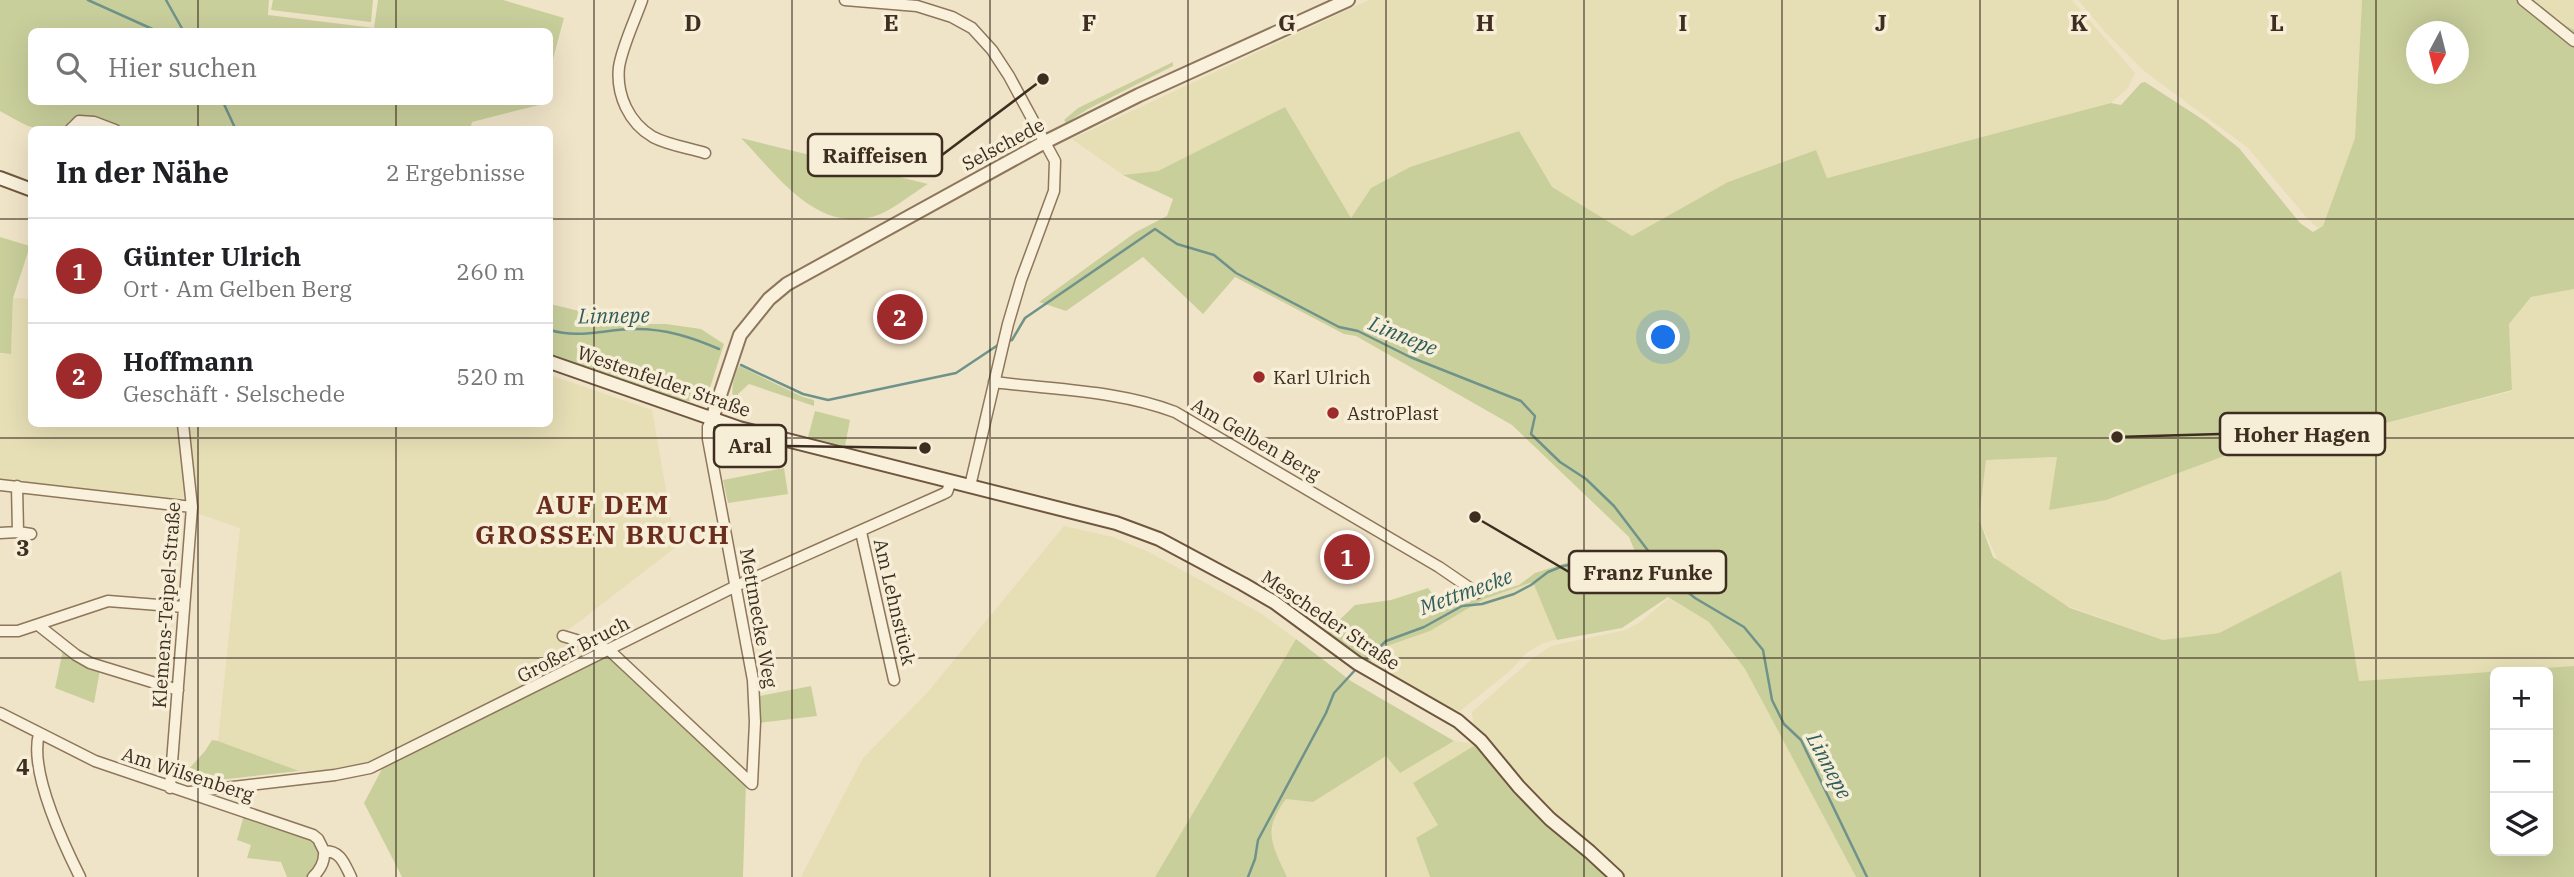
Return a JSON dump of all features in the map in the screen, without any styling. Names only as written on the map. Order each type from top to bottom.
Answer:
[{"type":"main road","name":"Selschede","points":[[712,419],[740,335],[769,299],[788,284],[1043,143],[1139,95],[1348,0]]},
{"type":"main road","points":[[0,178],[28,188]]},
{"type":"main road","name":"Westenfelder Straße","points":[[553,363],[712,419],[772,437],[970,486]]},
{"type":"main road","name":"Mescheder Straße","points":[[970,486],[1116,523],[1159,539],[1274,602],[1362,666],[1444,711],[1466,727],[1534,804],[1617,877]]},
{"type":"street","points":[[642,0],[620,67],[621,89],[626,108],[635,124],[655,138],[705,153]]},
{"type":"street","points":[[845,0],[917,6],[952,17],[972,29],[992,50],[1009,76],[1055,161],[1054,191],[1020,280],[1006,329],[970,486]]},
{"type":"street","points":[[2523,0],[2574,41]]},
{"type":"street","points":[[74,126],[79,121],[104,126]]},
{"type":"street","name":"Am Gelben Berg","points":[[994,382],[1111,395],[1175,412],[1438,567],[1477,593]]},
{"type":"street","name":"Mettmecke Weg","points":[[609,650],[752,784],[755,700],[708,439],[708,427],[712,419]]},
{"type":"street","name":"Klemens-Teipel-Straße","points":[[170,788],[192,507],[183,427]]},
{"type":"street","name":"Großer Bruch","points":[[190,792],[335,775],[370,768],[736,586],[943,494],[947,492],[951,481]]},
{"type":"street","points":[[0,485],[192,507]]},
{"type":"street","points":[[17,486],[18,532]]},
{"type":"street","name":"Am Lehnstück","points":[[861,532],[894,680]]},
{"type":"street","points":[[0,533],[31,534]]},
{"type":"street","points":[[0,631],[18,631],[95,603],[108,601],[184,607]]},
{"type":"street","points":[[38,625],[90,663],[178,690]]},
{"type":"street","points":[[563,636],[609,650]]},
{"type":"street","name":"Am Wilsenberg","points":[[0,713],[95,761],[313,835],[324,851],[337,853],[351,877]]},
{"type":"street","points":[[39,734],[36,750],[51,811],[60,837],[80,877]]},
{"type":"street","points":[[313,877],[325,858],[324,851]]},
{"type":"shaded area","points":[[1369,0],[2072,0],[2135,73],[2128,88],[2111,103],[1826,178],[1816,150],[1728,182],[1632,236],[1551,187],[1519,131],[1410,167],[1371,188],[1351,218],[1285,107],[1158,171],[1123,175],[1072,139]]},
{"type":"shaded area","points":[[2078,0],[2362,0],[2355,138],[2323,226],[2319,229],[2307,218],[2248,148],[2144,71]]},
{"type":"shaded area","points":[[2527,0],[2574,0],[2574,30],[2546,15]]},
{"type":"shaded area","points":[[2574,289],[2574,666],[2490,667],[2490,672],[2359,681],[2341,571],[2219,633],[2163,640],[2065,605],[1999,563],[1979,519],[1986,460],[2057,457],[2050,510],[2236,415],[2348,433],[2512,391],[2509,324],[2531,297]]},
{"type":"shaded area","points":[[13,298],[28,299],[28,427],[180,427],[186,495],[180,501],[0,481],[0,354],[11,354]]},
{"type":"shaded area","points":[[553,376],[652,410],[676,547],[567,631],[563,638],[595,650],[386,756],[334,771],[299,771],[218,741],[240,528],[196,513],[187,427],[553,427]]},
{"type":"shaded area","points":[[1064,526],[1113,537],[1151,553],[1262,614],[1296,639],[1155,877],[801,877],[863,758],[927,693]]},
{"type":"shaded area","points":[[1534,582],[1557,639],[1526,653],[1511,670],[1460,711],[1447,707],[1370,662],[1387,646],[1430,631],[1484,599]]},
{"type":"shaded area","points":[[1669,598],[1709,622],[1745,669],[1856,877],[1623,877],[1595,849],[1553,817],[1519,783],[1473,723],[1472,712],[1533,658],[1551,646],[1625,630],[1639,623]]},
{"type":"shaded area","points":[[1454,741],[1477,744],[1438,825],[1416,839],[1430,877],[1287,877],[1271,841],[1274,816],[1286,799],[1313,802],[1386,756],[1400,773]]},
{"type":"green space","points":[[0,0],[269,0],[268,15],[374,28],[28,28],[28,105],[539,105],[472,122],[471,126],[120,126],[103,119],[84,116],[76,117],[67,126],[31,126],[0,111]]},
{"type":"green space","points":[[273,0],[373,0],[371,22],[271,10]]},
{"type":"green space","points":[[378,0],[503,0],[564,18],[553,59],[553,28],[374,28]]},
{"type":"green space","points":[[2362,0],[2520,0],[2574,30],[2574,289],[2531,297],[2509,324],[2512,390],[2348,433],[2236,415],[2224,456],[2106,500],[2049,510],[2057,457],[1986,460],[1979,519],[1993,557],[2070,608],[2163,640],[2219,633],[2341,571],[2359,681],[2490,672],[2490,856],[2553,856],[2553,667],[2574,666],[2574,877],[1856,877],[1745,669],[1709,622],[1668,597],[1622,628],[1557,640],[1533,582],[1484,599],[1430,631],[1387,646],[1370,662],[1326,633],[1355,605],[1391,600],[1428,588],[1444,607],[1519,585],[1535,573],[1594,554],[1638,559],[1629,537],[1512,425],[1356,336],[1344,334],[1235,277],[1203,314],[1143,257],[1066,311],[1039,302],[1136,232],[1167,216],[1173,199],[1123,175],[1158,171],[1285,107],[1351,218],[1371,188],[1410,167],[1519,131],[1552,187],[1632,236],[1728,182],[1816,150],[1827,178],[2111,103],[2121,105],[2145,82],[2205,121],[2239,148],[2300,223],[2313,232],[2323,226],[2355,138]]},
{"type":"green space","points":[[1173,62],[1173,66],[1066,123],[1064,120],[1078,108]]},
{"type":"green space","points":[[741,138],[928,184],[879,215],[851,219],[832,216],[798,197]]},
{"type":"green space","points":[[0,237],[28,245],[28,252],[13,298],[11,354],[0,353]]},
{"type":"green space","points":[[553,305],[634,324],[666,324],[701,329],[724,344],[708,394],[699,402],[676,400],[553,355]]},
{"type":"green space","points":[[739,366],[814,400],[814,406],[749,384],[738,394],[742,414],[735,412],[732,389]]},
{"type":"green space","points":[[815,411],[850,420],[845,446],[808,437]]},
{"type":"green space","points":[[784,468],[788,494],[728,503],[723,480]]},
{"type":"green space","points":[[1296,639],[1351,681],[1454,741],[1400,773],[1386,756],[1313,802],[1286,799],[1274,820],[1272,838],[1287,877],[1155,877]]},
{"type":"green space","points":[[63,650],[100,670],[94,703],[55,688]]},
{"type":"green space","points":[[605,657],[610,657],[746,784],[743,877],[402,877],[364,803],[383,767]]},
{"type":"green space","points":[[811,686],[817,716],[758,723],[760,696]]},
{"type":"green space","points":[[212,740],[299,771],[192,783],[177,782]]},
{"type":"green space","points":[[1477,744],[1538,816],[1609,877],[1430,877],[1416,838],[1438,825],[1413,783]]},
{"type":"green space","points":[[244,815],[310,839],[320,853],[314,870],[307,877],[287,877],[281,862],[247,858],[251,845],[237,840]]},
{"type":"waterway","points":[[88,0],[150,28]]},
{"type":"waterway","name":"Linnepe","points":[[166,0],[182,28]]},
{"type":"waterway","name":"Linnepe","points":[[224,105],[234,126]]},
{"type":"waterway","name":"Linnepe","points":[[1008,341],[1012,340],[1025,318],[1155,229],[1177,244],[1214,255],[1236,273],[1339,327],[1358,331],[1410,357],[1521,401],[1535,416],[1531,434],[1560,462],[1586,479],[1614,506],[1662,569],[1695,598],[1744,627],[1763,650],[1772,700],[1784,724],[1801,740],[1867,877]]},
{"type":"waterway","name":"Linnepe","points":[[553,331],[571,334],[625,329],[658,330],[688,337],[719,349]]},
{"type":"waterway","name":"Linnepe","points":[[741,365],[803,394],[828,400],[956,373],[1001,343]]},
{"type":"waterway","name":"Mettmecke","points":[[1365,661],[1386,641],[1424,627],[1462,606],[1482,604],[1514,594],[1548,572],[1563,566],[1601,560],[1636,563],[1660,569]]},
{"type":"waterway","name":"Mettmecke","points":[[1248,877],[1258,840],[1334,693],[1357,668]]},
{"type":"place","name":"Raiffeisen","points":[[1043,79]]},
{"type":"place","name":"Hoffmann","points":[[900,317]]},
{"type":"place","name":"Karl Ulrich","points":[[1259,377]]},
{"type":"place","name":"AstroPlast","points":[[1333,413]]},
{"type":"place","name":"Hoher Hagen","points":[[2117,437]]},
{"type":"place","name":"Aral","points":[[925,448]]},
{"type":"place","name":"Franz Funke","points":[[1475,517]]},
{"type":"place","name":"Günter Ulrich","points":[[1347,557]]},
{"type":"district","name":"AUF DEM GROSSEN BRUCH","points":[[603,520]]}]
